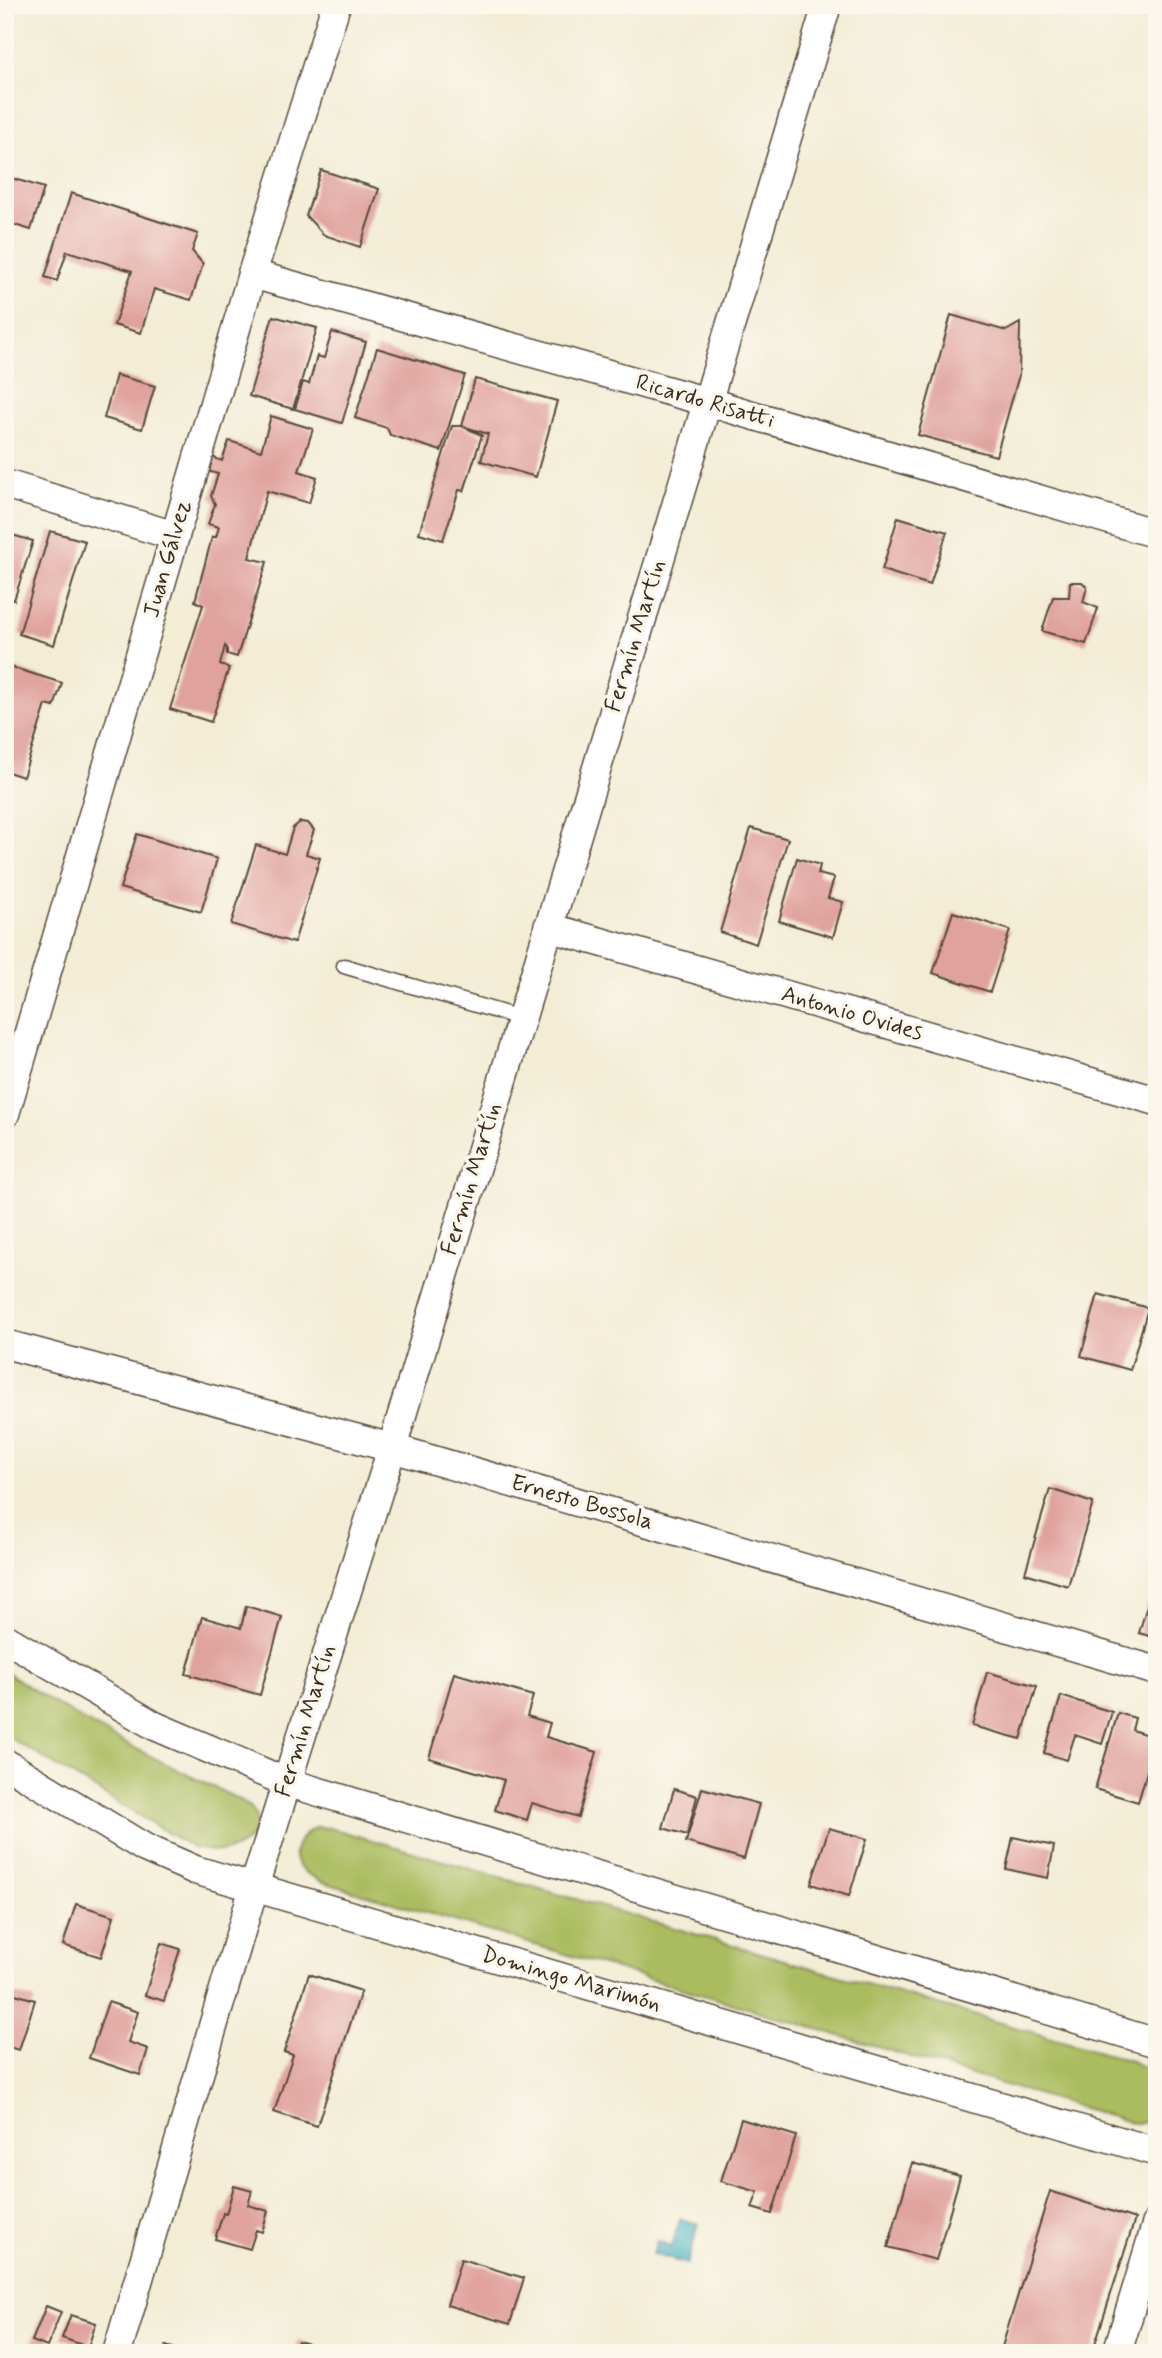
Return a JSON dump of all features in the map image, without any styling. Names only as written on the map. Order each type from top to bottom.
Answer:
[{"type":"street","name":"Juan Gálvez","points":[[5,1114],[252,274],[336,5]]},
{"type":"street","name":"Fermín Martín","points":[[117,2353],[254,1887],[392,1448],[827,5]]},
{"type":"street","name":"Ricardo Risatti","points":[[252,274],[708,402],[1157,534]]},
{"type":"street","points":[[5,484],[175,536]]},
{"type":"street","name":"Antonio Ovides","points":[[548,927],[1157,1101]]},
{"type":"street","name":"Ernesto Bossola","points":[[5,1344],[392,1448],[1157,1671]]},
{"type":"street","points":[[5,1638],[155,1726],[286,1782],[1157,2043]]},
{"type":"street","name":"Domingo Marimón","points":[[5,1763],[145,1848],[195,1870],[1157,2152]]},
{"type":"street","points":[[1117,2353],[1157,2222]]},
{"type":"lane","points":[[344,966],[520,1018]]},
{"type":"green space","points":[[5,1671],[91,1725],[242,1801],[252,1809],[256,1818],[251,1836],[242,1845],[231,1850],[193,1848],[5,1735]]},
{"type":"green space","points":[[317,1827],[331,1828],[1131,2061],[1157,2074],[1157,2118],[1133,2123],[320,1881],[301,1869],[295,1858],[299,1841]]},
{"type":"water","points":[[680,2219],[699,2224],[687,2264],[653,2254],[657,2241],[672,2246]]},
{"type":"building","points":[[321,170],[379,189],[360,247],[324,235],[306,216]]},
{"type":"building","points":[[5,176],[44,188],[31,230],[5,222]]},
{"type":"building","points":[[71,193],[198,234],[192,251],[203,264],[191,300],[154,289],[141,333],[114,325],[132,271],[67,251],[57,281],[45,277]]},
{"type":"building","points":[[951,315],[1006,331],[1020,323],[1019,375],[996,456],[918,435]]},
{"type":"building","points":[[273,316],[317,328],[293,409],[249,396]]},
{"type":"building","points":[[332,332],[366,342],[342,423],[295,409],[303,382],[309,384],[317,356],[324,358]]},
{"type":"building","points":[[377,348],[465,375],[441,451],[390,435],[387,428],[355,418]]},
{"type":"building","points":[[116,375],[155,386],[142,429],[104,418]]},
{"type":"building","points":[[475,379],[557,401],[536,477],[481,461],[488,434],[462,426]]},
{"type":"building","points":[[271,416],[313,429],[299,471],[317,477],[309,503],[267,491],[249,558],[267,562],[237,657],[227,654],[225,646],[220,665],[229,668],[211,722],[170,709],[203,605],[195,601],[212,537],[216,537],[219,527],[208,524],[215,504],[211,496],[218,474],[208,471],[212,457],[222,461],[229,441],[261,451]]},
{"type":"building","points":[[452,426],[462,426],[482,435],[464,491],[459,490],[443,540],[419,533]]},
{"type":"building","points":[[898,517],[947,532],[930,585],[882,570]]},
{"type":"building","points":[[50,531],[85,541],[54,645],[19,634]]},
{"type":"building","points":[[5,533],[33,541],[14,600],[5,598]]},
{"type":"building","points":[[1070,582],[1082,582],[1087,587],[1083,602],[1098,608],[1086,644],[1042,631],[1053,597],[1069,597]]},
{"type":"building","points":[[5,665],[62,683],[54,707],[46,705],[23,777],[5,771]]},
{"type":"building","points":[[300,822],[308,823],[314,830],[306,854],[320,858],[294,943],[231,924],[256,845],[285,854],[293,828]]},
{"type":"building","points":[[751,828],[788,839],[756,944],[720,932]]},
{"type":"building","points":[[137,834],[217,859],[201,912],[120,888]]},
{"type":"building","points":[[797,858],[820,865],[818,874],[834,878],[828,898],[843,902],[833,937],[779,921]]},
{"type":"building","points":[[953,912],[1010,930],[990,992],[933,973]]},
{"type":"building","points":[[1098,1294],[1148,1308],[1130,1370],[1081,1356]]},
{"type":"building","points":[[1050,1489],[1093,1503],[1068,1586],[1025,1573]]},
{"type":"building","points":[[1154,1582],[1157,1583],[1157,1638],[1139,1633]]},
{"type":"building","points":[[246,1606],[282,1617],[260,1695],[186,1674],[202,1617],[241,1628]]},
{"type":"building","points":[[987,1672],[1037,1686],[1021,1739],[972,1726]]},
{"type":"building","points":[[454,1673],[533,1696],[527,1716],[550,1723],[546,1737],[597,1752],[578,1817],[532,1803],[527,1820],[495,1810],[504,1780],[429,1758]]},
{"type":"building","points":[[1061,1696],[1112,1712],[1102,1744],[1075,1735],[1067,1760],[1044,1753]]},
{"type":"building","points":[[1118,1713],[1135,1718],[1132,1730],[1157,1738],[1138,1802],[1095,1789]]},
{"type":"building","points":[[702,1788],[759,1804],[744,1859],[686,1842]]},
{"type":"building","points":[[674,1789],[697,1796],[687,1835],[663,1828]]},
{"type":"building","points":[[829,1828],[867,1839],[849,1896],[811,1884]]},
{"type":"building","points":[[1013,1837],[1054,1846],[1048,1878],[1006,1869]]},
{"type":"building","points":[[76,1904],[114,1916],[101,1957],[63,1945]]},
{"type":"building","points":[[161,1943],[180,1949],[164,2001],[145,1995]]},
{"type":"building","points":[[309,1974],[361,1991],[317,2126],[274,2112],[293,2055],[284,2052]]},
{"type":"building","points":[[5,1991],[35,2000],[19,2050],[5,2046]]},
{"type":"building","points":[[108,2002],[138,2012],[128,2042],[148,2049],[140,2075],[89,2058]]},
{"type":"building","points":[[741,2119],[796,2136],[772,2214],[752,2208],[758,2192],[721,2181]]},
{"type":"building","points":[[912,2163],[960,2176],[936,2260],[888,2247]]},
{"type":"building","points":[[234,2186],[252,2191],[248,2205],[268,2211],[262,2232],[256,2230],[250,2249],[215,2239]]},
{"type":"building","points":[[1050,2191],[1135,2219],[1092,2353],[1011,2353],[1001,2350]]},
{"type":"building","points":[[461,2259],[524,2278],[510,2324],[447,2305]]},
{"type":"building","points":[[46,2306],[61,2312],[47,2347],[32,2341]]},
{"type":"building","points":[[71,2315],[96,2323],[88,2347],[62,2338]]},
{"type":"building","points":[[298,2341],[336,2352],[336,2353],[294,2353]]},
{"type":"building","points":[[166,2346],[184,2352],[184,2353],[164,2353]]}]
